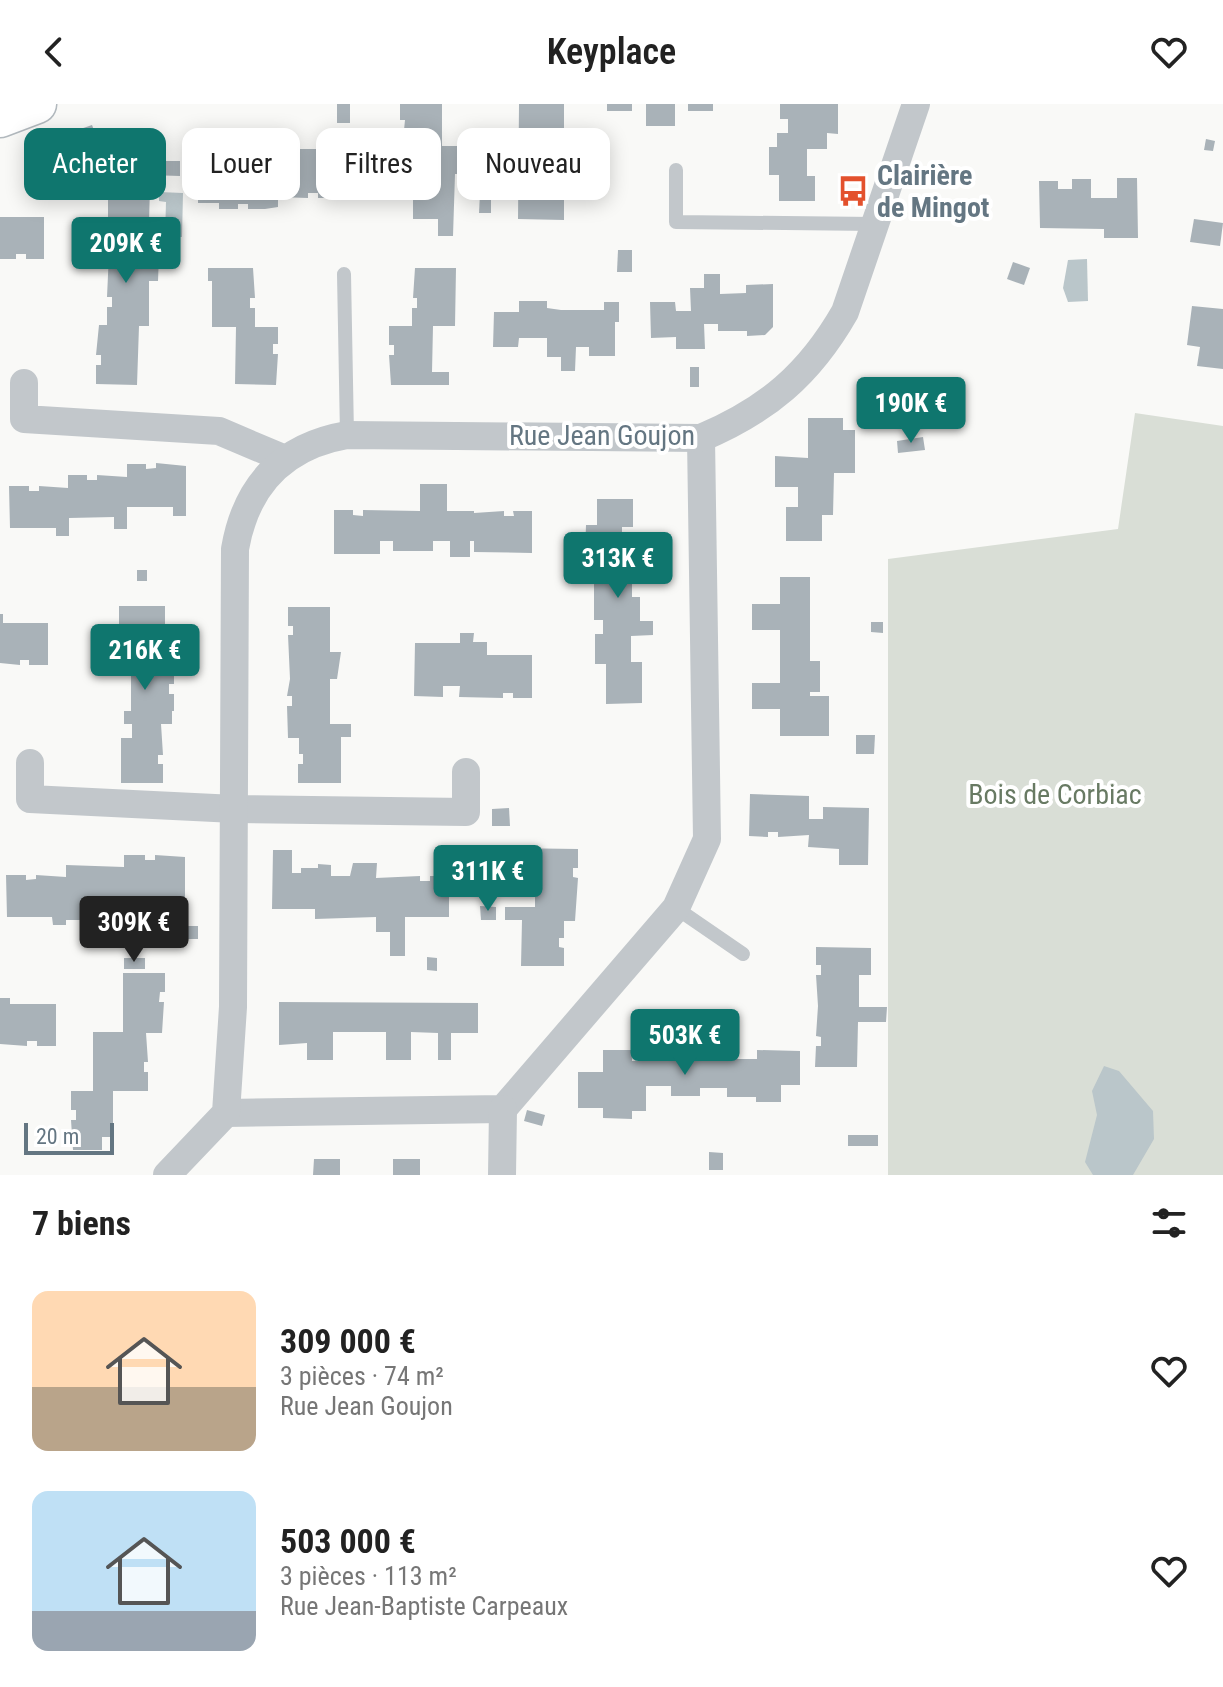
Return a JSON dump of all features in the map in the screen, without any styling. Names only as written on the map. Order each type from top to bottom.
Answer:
[{"type":"street","points":[[0,118],[37,104]]},
{"type":"street","name":"Rue Jean Goujon","points":[[226,1113],[233,1007],[235,549],[242,518],[256,490],[285,459],[314,443],[347,435],[701,438],[762,407],[810,364],[845,312],[916,104]]},
{"type":"street","points":[[24,383],[24,419],[219,431],[285,459]]},
{"type":"street","points":[[502,1175],[503,1109],[676,908],[707,839],[701,438]]},
{"type":"street","points":[[30,763],[30,799],[235,809],[466,812],[466,772]]},
{"type":"street","points":[[167,1175],[226,1113],[503,1109]]},
{"type":"lane","points":[[676,170],[676,222],[875,224]]},
{"type":"lane","points":[[344,274],[347,435]]},
{"type":"lane","points":[[676,908],[743,954]]},
{"type":"green space","name":"Bois de Corbiac","points":[[1135,413],[1223,426],[1223,1175],[888,1175],[888,559],[1118,529]]},
{"type":"shaded area","points":[[166,192],[182,193],[182,237],[165,237],[166,202],[159,201],[166,200]]},
{"type":"shaded area","points":[[1087,259],[1088,301],[1068,302],[1063,288],[1068,260]]},
{"type":"shaded area","points":[[1104,1066],[1119,1071],[1153,1111],[1154,1139],[1133,1175],[1093,1175],[1085,1162],[1097,1115],[1092,1091]]},
{"type":"building","points":[[337,104],[350,104],[350,123],[337,123]]},
{"type":"building","points":[[400,104],[442,104],[442,146],[457,146],[453,236],[438,236],[438,219],[413,219],[413,200],[441,200],[441,128],[404,128],[405,120],[400,120]]},
{"type":"building","points":[[519,104],[564,104],[564,128],[519,128]]},
{"type":"building","points":[[607,104],[632,104],[632,111],[607,111]]},
{"type":"building","points":[[646,104],[675,104],[675,126],[646,126]]},
{"type":"building","points":[[688,104],[713,104],[713,111],[688,111]]},
{"type":"building","points":[[780,104],[838,104],[838,134],[827,133],[827,149],[807,149],[807,176],[815,176],[815,201],[779,201],[779,175],[769,175],[769,147],[777,147],[777,133],[788,133],[788,119],[780,119]]},
{"type":"building","points":[[1206,139],[1215,141],[1213,151],[1204,150]]},
{"type":"building","points":[[300,149],[316,149],[316,193],[308,193],[308,198],[300,198]]},
{"type":"building","points":[[166,161],[180,161],[180,176],[166,176]]},
{"type":"building","points":[[1117,178],[1137,178],[1138,238],[1104,238],[1104,229],[1040,228],[1039,181],[1058,181],[1058,189],[1072,189],[1072,179],[1091,179],[1091,198],[1117,198]]},
{"type":"building","points":[[108,200],[150,200],[148,254],[159,254],[158,281],[149,281],[149,326],[139,326],[137,385],[96,384],[96,365],[101,365],[101,355],[96,355],[99,325],[107,325],[107,307],[112,307],[112,297],[107,297],[107,237],[112,237],[113,227],[108,227]]},
{"type":"building","points":[[198,200],[278,200],[278,207],[248,209],[248,204],[238,204],[238,209],[219,209],[219,203],[198,203]]},
{"type":"building","points":[[480,200],[491,200],[491,213],[479,213]]},
{"type":"building","points":[[518,200],[564,200],[564,220],[518,219]]},
{"type":"building","points":[[0,217],[44,217],[44,259],[26,259],[26,254],[16,254],[16,259],[0,259]]},
{"type":"building","points":[[1194,219],[1223,223],[1220,246],[1190,242]]},
{"type":"building","points":[[618,250],[632,250],[632,272],[617,272]]},
{"type":"building","points":[[1013,262],[1030,268],[1024,285],[1007,279]]},
{"type":"building","points":[[208,268],[253,268],[255,298],[250,298],[250,308],[255,308],[255,327],[278,327],[278,344],[273,344],[273,354],[278,354],[276,385],[235,384],[236,327],[212,327],[212,281],[208,281]]},
{"type":"building","points":[[415,268],[456,268],[455,326],[433,326],[432,372],[449,372],[449,385],[391,385],[389,355],[394,355],[394,345],[389,345],[389,326],[412,326],[412,308],[417,308],[417,298],[413,298]]},
{"type":"building","points":[[704,274],[720,274],[720,294],[746,293],[746,285],[773,284],[773,327],[765,335],[747,336],[747,331],[718,331],[718,324],[704,324],[705,349],[676,349],[676,337],[651,338],[650,302],[675,302],[676,311],[691,311],[690,288],[704,288]]},
{"type":"building","points":[[519,301],[547,301],[547,308],[561,310],[604,310],[604,302],[619,302],[619,322],[615,322],[615,356],[589,356],[589,347],[576,347],[575,371],[561,371],[561,357],[547,357],[547,338],[519,338],[518,347],[493,347],[494,312],[519,312]]},
{"type":"building","points":[[1192,306],[1223,309],[1223,369],[1197,366],[1200,347],[1187,345]]},
{"type":"building","points":[[690,367],[699,367],[699,387],[690,387]]},
{"type":"building","points":[[808,418],[843,418],[843,430],[855,430],[855,473],[834,473],[833,515],[822,515],[822,541],[786,541],[786,507],[798,507],[798,487],[775,487],[775,456],[808,458]]},
{"type":"building","points":[[923,437],[925,450],[898,453],[897,441]]},
{"type":"building","points":[[156,463],[186,466],[186,516],[173,516],[173,507],[127,507],[127,529],[114,529],[114,517],[69,518],[69,536],[56,536],[56,528],[10,528],[9,486],[29,486],[29,491],[39,491],[39,486],[68,488],[68,475],[87,475],[87,480],[97,480],[97,475],[127,477],[127,464],[146,464],[146,469],[156,468]]},
{"type":"building","points":[[420,484],[447,484],[447,511],[504,511],[504,516],[514,516],[513,511],[532,511],[532,553],[474,552],[474,541],[470,541],[470,557],[450,557],[450,541],[433,541],[433,551],[393,551],[393,541],[380,541],[380,554],[334,554],[334,510],[353,510],[353,515],[363,516],[363,510],[420,511]]},
{"type":"building","points":[[597,499],[633,499],[633,527],[622,527],[622,553],[644,553],[644,567],[655,567],[655,581],[632,581],[632,597],[640,597],[640,621],[653,621],[653,635],[631,636],[631,662],[642,662],[642,703],[606,704],[606,664],[595,664],[595,634],[603,634],[603,620],[594,620],[594,553],[585,553],[586,525],[597,525]]},
{"type":"building","points":[[137,570],[147,570],[147,581],[137,581]]},
{"type":"building","points":[[780,577],[810,577],[810,661],[820,661],[820,692],[810,692],[810,696],[829,696],[829,736],[780,736],[780,709],[752,709],[752,683],[780,683],[780,630],[752,630],[752,604],[780,604]]},
{"type":"building","points":[[119,606],[165,606],[165,625],[160,625],[160,635],[165,635],[163,665],[174,665],[174,684],[169,684],[169,694],[174,694],[174,711],[172,724],[161,724],[163,755],[158,755],[158,764],[163,764],[163,783],[121,783],[121,738],[132,738],[132,724],[124,724],[124,711],[131,711],[131,665],[116,665]]},
{"type":"building","points":[[288,607],[330,607],[330,652],[341,652],[337,679],[330,679],[330,724],[351,724],[351,737],[341,737],[341,783],[298,783],[298,764],[303,764],[303,754],[299,754],[299,738],[288,738],[287,706],[292,706],[292,696],[287,696],[290,679],[288,635],[293,635],[293,626],[288,626]]},
{"type":"building","points":[[0,614],[3,614],[3,623],[48,623],[48,665],[29,665],[29,660],[20,660],[20,665],[0,663]]},
{"type":"building","points":[[871,622],[883,622],[883,633],[871,632]]},
{"type":"building","points":[[460,633],[474,633],[473,642],[487,642],[487,655],[532,655],[532,698],[513,698],[513,693],[503,693],[503,698],[459,697],[460,686],[443,686],[443,697],[414,696],[415,643],[460,643]]},
{"type":"building","points":[[856,735],[875,735],[874,754],[856,754]]},
{"type":"building","points":[[750,794],[809,796],[809,819],[823,819],[823,807],[869,808],[868,865],[839,865],[839,849],[808,847],[809,835],[778,837],[778,832],[768,832],[768,837],[749,836]]},
{"type":"building","points":[[509,808],[510,826],[492,826],[492,809]]},
{"type":"building","points":[[508,848],[578,849],[578,868],[573,868],[573,877],[578,878],[575,921],[564,921],[564,938],[559,938],[559,947],[564,948],[564,966],[521,966],[522,920],[505,920],[505,907],[535,907],[535,877],[523,877],[508,862]]},
{"type":"building","points":[[273,850],[292,850],[292,873],[301,873],[301,868],[318,868],[318,864],[331,865],[331,876],[350,876],[353,863],[377,863],[376,878],[420,876],[420,881],[430,881],[430,876],[449,876],[449,917],[405,917],[405,956],[390,956],[390,932],[376,932],[376,917],[315,919],[315,909],[272,909]]},
{"type":"building","points":[[124,855],[145,855],[145,860],[155,860],[155,855],[185,857],[185,901],[171,901],[171,896],[125,896],[125,914],[111,915],[111,907],[96,907],[96,920],[66,920],[66,925],[53,925],[52,917],[7,917],[6,875],[26,875],[26,880],[36,879],[36,875],[66,877],[66,865],[124,867]]},
{"type":"building","points":[[480,906],[496,907],[496,920],[481,920]]},
{"type":"building","points":[[184,926],[198,926],[198,939],[184,939]]},
{"type":"building","points":[[816,947],[871,948],[871,975],[859,975],[859,1007],[887,1007],[886,1022],[858,1022],[857,1067],[815,1067],[816,1046],[821,1046],[821,1037],[816,1036],[816,975],[821,975],[821,965],[816,965]]},
{"type":"building","points":[[427,957],[437,958],[437,971],[427,970]]},
{"type":"building","points":[[124,958],[145,958],[145,969],[124,969]]},
{"type":"building","points":[[123,973],[165,973],[165,992],[160,992],[159,1002],[164,1002],[162,1033],[146,1033],[148,1062],[144,1062],[144,1072],[148,1072],[148,1091],[113,1091],[113,1137],[102,1137],[102,1150],[73,1150],[71,1120],[76,1120],[76,1110],[71,1110],[71,1091],[93,1091],[93,1032],[123,1032]]},
{"type":"building","points":[[0,998],[10,998],[10,1004],[56,1004],[56,1046],[37,1046],[37,1041],[27,1041],[27,1046],[0,1044]]},
{"type":"building","points":[[279,1002],[478,1003],[478,1033],[451,1033],[451,1060],[438,1060],[438,1033],[411,1032],[411,1060],[386,1060],[386,1032],[333,1032],[333,1060],[307,1060],[307,1043],[279,1045]]},
{"type":"building","points":[[700,1039],[727,1039],[727,1059],[757,1059],[757,1050],[800,1051],[800,1085],[781,1085],[781,1102],[756,1102],[756,1097],[727,1097],[727,1088],[700,1088],[700,1096],[671,1096],[671,1086],[646,1086],[646,1111],[632,1111],[632,1119],[603,1118],[603,1108],[578,1108],[578,1072],[603,1072],[603,1050],[632,1050],[632,1061],[646,1061],[646,1049],[671,1049],[671,1060],[700,1061]]},
{"type":"building","points":[[527,1110],[545,1115],[542,1126],[524,1121]]},
{"type":"building","points":[[848,1135],[878,1135],[878,1146],[848,1146]]},
{"type":"building","points":[[709,1152],[723,1153],[723,1170],[709,1170]]},
{"type":"building","points":[[314,1159],[340,1159],[340,1175],[313,1175]]},
{"type":"building","points":[[393,1159],[420,1159],[420,1175],[393,1175]]},
{"type":"place","name":"Clairière de Mingot","points":[[853,191]]}]
